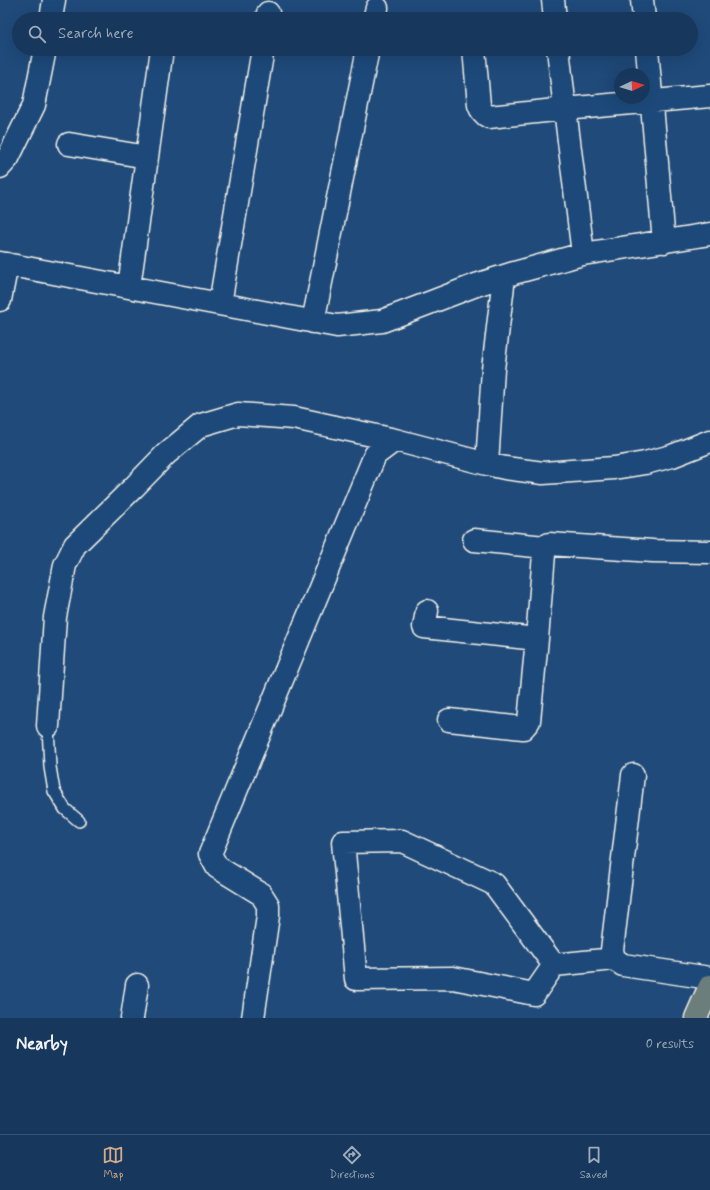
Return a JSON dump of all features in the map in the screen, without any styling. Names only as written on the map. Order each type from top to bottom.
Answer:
[{"type":"main road","points":[[696,1018],[710,986]]},
{"type":"street","points":[[52,12],[54,0]]},
{"type":"street","points":[[553,0],[554,12]]},
{"type":"street","points":[[642,0],[643,12]]},
{"type":"street","points":[[0,167],[8,158],[34,105],[44,56]]},
{"type":"street","points":[[129,287],[161,56]]},
{"type":"street","points":[[220,304],[262,56]]},
{"type":"street","points":[[313,322],[367,56]]},
{"type":"street","points":[[475,56],[479,105],[484,115],[488,116],[710,96]]},
{"type":"street","points":[[559,56],[583,254]]},
{"type":"street","points":[[648,56],[664,242]]},
{"type":"street","points":[[69,144],[147,156]]},
{"type":"street","points":[[0,300],[3,264],[337,326],[382,321],[476,285],[583,254],[710,234]]},
{"type":"street","points":[[487,464],[493,369],[504,277]]},
{"type":"street","points":[[48,726],[55,617],[64,566],[75,545],[166,454],[201,425],[238,414],[294,418],[395,440],[505,468],[544,473],[614,468],[644,464],[672,456],[710,441]]},
{"type":"street","points":[[253,1018],[268,916],[268,905],[261,894],[217,867],[210,854],[375,455],[395,440]]},
{"type":"street","points":[[474,540],[545,547],[549,544],[653,551],[710,552]]},
{"type":"street","points":[[449,720],[523,728],[529,721],[545,547]]},
{"type":"street","points":[[427,611],[424,627],[537,639]]},
{"type":"street","points":[[614,959],[612,950],[633,775]]},
{"type":"street","points":[[554,965],[494,884],[402,841],[343,842],[356,979],[452,978],[534,994],[554,965],[614,959],[623,965],[710,978]]},
{"type":"street","points":[[132,1018],[137,985]]},
{"type":"lane","points":[[48,726],[50,767],[54,791],[65,809],[79,821]]}]
